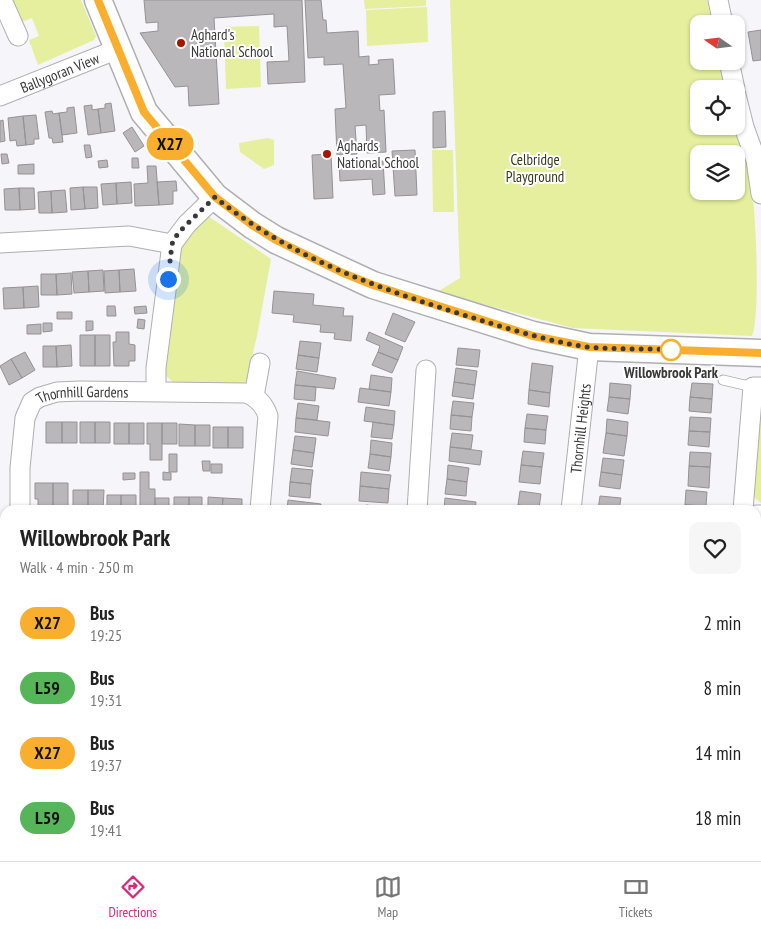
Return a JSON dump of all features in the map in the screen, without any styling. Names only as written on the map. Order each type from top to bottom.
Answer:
[{"type":"street","points":[[2,0],[18,36]]},
{"type":"street","points":[[98,0],[144,112],[215,197],[276,240],[343,273],[424,302],[541,337],[589,347],[761,353]]},
{"type":"street","points":[[723,15],[724,1]]},
{"type":"street","name":"Ballygoran View","points":[[0,96],[118,49]]},
{"type":"street","points":[[745,129],[759,160],[761,194]]},
{"type":"street","points":[[156,391],[156,368],[172,244],[178,233],[215,197]]},
{"type":"street","points":[[0,243],[129,236],[172,244]]},
{"type":"street","name":"Thornhill Heights","points":[[572,505],[589,347]]},
{"type":"street","points":[[260,363],[254,396],[266,408],[268,416],[260,505]]},
{"type":"street","points":[[417,505],[426,370]]},
{"type":"street","points":[[744,505],[757,387]]},
{"type":"street","name":"Thornhill Gardens","points":[[20,505],[20,468],[25,418],[32,402],[48,393],[156,391],[246,393],[254,396]]},
{"type":"lane","points":[[723,380],[757,387]]},
{"type":"green space","points":[[7,0],[81,0],[96,36],[94,40],[38,65],[29,40],[39,36],[32,18],[22,22],[14,17]]},
{"type":"green space","points":[[364,0],[426,0],[426,6],[365,9]]},
{"type":"green space","name":"Celbridge Playground","points":[[450,0],[707,0],[710,15],[690,15],[690,70],[722,70],[724,80],[690,80],[690,135],[737,135],[741,145],[690,145],[690,200],[745,200],[745,157],[751,180],[755,226],[757,280],[755,324],[752,336],[573,328],[437,292],[460,278]]},
{"type":"green space","points":[[427,7],[428,42],[367,46],[366,10]]},
{"type":"green space","name":"Aghard's National School","points":[[259,26],[261,87],[226,89],[224,27]]},
{"type":"green space","points":[[268,138],[274,140],[274,165],[264,169],[240,152],[239,143]]},
{"type":"green space","points":[[432,150],[453,150],[454,212],[433,212]]},
{"type":"green space","points":[[208,216],[271,259],[257,336],[245,385],[180,384],[173,382],[164,374],[181,250],[191,231]]},
{"type":"green space","points":[[761,399],[761,503],[751,495]]},
{"type":"building","name":"Aghard's National School","points":[[144,0],[302,0],[305,82],[268,84],[267,62],[289,61],[287,26],[274,27],[274,14],[214,18],[219,104],[189,106],[188,86],[175,87],[140,33],[158,31],[158,22],[146,23]]},
{"type":"building","name":"Aghard's National School","points":[[305,0],[321,0],[323,20],[326,20],[327,33],[358,31],[359,57],[369,56],[369,65],[379,64],[378,60],[393,59],[395,94],[379,95],[380,111],[384,110],[386,152],[367,153],[366,125],[355,126],[357,154],[337,155],[335,109],[346,108],[343,64],[324,65],[324,57],[308,58]]},
{"type":"building","points":[[761,30],[761,60],[753,61],[748,32]]},
{"type":"building","points":[[111,103],[115,131],[101,133],[98,109],[105,108],[105,104]]},
{"type":"building","points":[[92,105],[92,110],[98,109],[101,133],[88,135],[84,106]]},
{"type":"building","points":[[74,107],[77,133],[62,135],[59,113],[67,112],[67,108]]},
{"type":"building","points":[[52,111],[53,114],[59,113],[63,142],[53,143],[52,138],[49,138],[45,112]]},
{"type":"building","points":[[445,111],[446,147],[433,148],[433,112]]},
{"type":"building","points":[[36,115],[39,139],[34,139],[34,144],[26,145],[23,116]]},
{"type":"building","points":[[23,116],[26,145],[17,146],[16,140],[10,141],[8,118]]},
{"type":"building","points":[[3,120],[5,141],[0,142],[0,121]]},
{"type":"building","points":[[132,127],[144,146],[135,152],[123,133]]},
{"type":"building","points":[[84,145],[90,145],[92,157],[86,158]]},
{"type":"building","points":[[415,150],[417,195],[395,196],[392,151]]},
{"type":"building","points":[[1,154],[7,154],[9,163],[2,164]]},
{"type":"building","points":[[331,154],[333,198],[314,199],[312,155]]},
{"type":"building","points":[[132,158],[138,158],[139,168],[132,168]]},
{"type":"building","points":[[107,160],[108,167],[99,168],[98,161]]},
{"type":"building","points":[[383,161],[385,194],[373,195],[372,179],[340,181],[339,164]]},
{"type":"building","points":[[34,164],[34,174],[18,174],[18,165]]},
{"type":"building","points":[[147,166],[156,166],[159,205],[135,206],[134,184],[148,183]]},
{"type":"building","points":[[176,181],[177,191],[173,191],[173,204],[159,205],[157,182]]},
{"type":"building","points":[[131,182],[132,203],[117,204],[116,183]]},
{"type":"building","points":[[116,183],[117,204],[103,205],[101,184]]},
{"type":"building","points":[[83,187],[85,209],[71,210],[70,188]]},
{"type":"building","points":[[83,187],[97,187],[98,208],[85,209]]},
{"type":"building","points":[[19,188],[20,210],[5,210],[4,189]]},
{"type":"building","points":[[19,188],[34,188],[35,209],[20,210]]},
{"type":"building","points":[[65,190],[67,212],[52,213],[51,191]]},
{"type":"building","points":[[51,191],[52,213],[39,213],[38,192]]},
{"type":"building","points":[[134,269],[136,291],[120,292],[119,270]]},
{"type":"building","points":[[103,270],[104,291],[89,292],[88,271]]},
{"type":"building","points":[[119,270],[120,292],[105,293],[104,271]]},
{"type":"building","points":[[88,271],[89,292],[74,293],[72,272]]},
{"type":"building","points":[[71,273],[72,294],[57,295],[56,274]]},
{"type":"building","points":[[41,274],[56,274],[57,295],[41,295]]},
{"type":"building","points":[[38,286],[39,307],[24,308],[23,287]]},
{"type":"building","points":[[23,287],[24,308],[4,309],[3,288]]},
{"type":"building","points":[[274,291],[314,294],[313,305],[344,308],[343,316],[353,316],[351,341],[334,339],[335,333],[320,332],[321,325],[293,322],[294,315],[272,313]]},
{"type":"building","points":[[107,306],[115,306],[116,316],[107,316]]},
{"type":"building","points":[[146,306],[147,313],[135,314],[134,307]]},
{"type":"building","points":[[57,312],[72,312],[72,319],[57,319]]},
{"type":"building","points":[[393,313],[415,322],[405,342],[385,334]]},
{"type":"building","points":[[138,319],[145,320],[144,329],[137,328]]},
{"type":"building","points":[[86,321],[93,321],[93,330],[86,331]]},
{"type":"building","points":[[43,323],[52,323],[52,331],[43,332]]},
{"type":"building","points":[[41,324],[41,334],[27,334],[27,325]]},
{"type":"building","points":[[116,332],[129,332],[129,344],[135,345],[135,361],[129,361],[129,366],[114,366],[113,342],[116,342]]},
{"type":"building","points":[[369,332],[403,347],[398,360],[378,352],[380,346],[366,340]]},
{"type":"building","points":[[80,335],[95,335],[95,366],[80,366]]},
{"type":"building","points":[[95,335],[110,335],[110,366],[95,366]]},
{"type":"building","points":[[300,341],[321,343],[319,358],[298,355]]},
{"type":"building","points":[[71,345],[72,366],[57,367],[56,346]]},
{"type":"building","points":[[43,346],[56,346],[57,367],[43,367]]},
{"type":"building","points":[[458,348],[480,350],[478,367],[456,365]]},
{"type":"building","points":[[25,352],[35,370],[22,378],[11,359]]},
{"type":"building","points":[[378,352],[398,360],[392,373],[372,365]]},
{"type":"building","points":[[298,355],[319,358],[317,372],[296,369]]},
{"type":"building","points":[[11,359],[22,378],[9,385],[0,366]]},
{"type":"building","points":[[532,363],[553,366],[550,393],[529,390]]},
{"type":"building","points":[[456,368],[477,371],[475,385],[454,382]]},
{"type":"building","points":[[297,371],[336,378],[334,389],[295,385]]},
{"type":"building","points":[[371,375],[392,378],[391,392],[369,389]]},
{"type":"building","points":[[454,382],[475,385],[473,399],[452,396]]},
{"type":"building","points":[[610,383],[631,385],[630,399],[609,397]]},
{"type":"building","points":[[692,383],[713,384],[712,399],[690,397]]},
{"type":"building","points":[[295,385],[316,387],[315,401],[294,399]]},
{"type":"building","points":[[360,388],[391,392],[389,406],[358,402]]},
{"type":"building","points":[[529,390],[550,393],[549,407],[528,404]]},
{"type":"building","points":[[609,397],[630,399],[628,414],[607,411]]},
{"type":"building","points":[[690,397],[712,399],[711,413],[689,411]]},
{"type":"building","points":[[453,401],[474,403],[472,417],[451,415]]},
{"type":"building","points":[[298,403],[319,406],[317,420],[296,418]]},
{"type":"building","points":[[366,407],[395,411],[394,425],[364,421]]},
{"type":"building","points":[[527,414],[548,416],[546,430],[525,428]]},
{"type":"building","points":[[451,415],[472,417],[471,431],[450,429]]},
{"type":"building","points":[[690,417],[711,418],[710,432],[689,431]]},
{"type":"building","points":[[296,418],[330,422],[328,436],[295,432]]},
{"type":"building","points":[[607,419],[628,422],[627,436],[606,433]]},
{"type":"building","points":[[46,422],[62,422],[62,443],[46,443]]},
{"type":"building","points":[[62,422],[77,422],[77,443],[62,443]]},
{"type":"building","points":[[80,422],[95,422],[95,443],[80,443]]},
{"type":"building","points":[[95,422],[110,422],[110,443],[95,443]]},
{"type":"building","points":[[373,422],[394,425],[392,439],[371,437]]},
{"type":"building","points":[[114,423],[129,423],[129,444],[114,444]]},
{"type":"building","points":[[129,423],[144,423],[144,444],[129,444]]},
{"type":"building","points":[[147,423],[162,423],[162,460],[150,460],[150,444],[147,444]]},
{"type":"building","points":[[162,423],[177,423],[177,444],[162,444]]},
{"type":"building","points":[[179,424],[195,425],[195,446],[179,446]]},
{"type":"building","points":[[195,425],[210,425],[210,446],[195,446]]},
{"type":"building","points":[[213,427],[228,427],[228,448],[213,448]]},
{"type":"building","points":[[228,427],[243,427],[243,448],[228,448]]},
{"type":"building","points":[[525,428],[546,430],[545,444],[524,442]]},
{"type":"building","points":[[689,431],[710,432],[709,447],[688,445]]},
{"type":"building","points":[[452,433],[473,435],[471,449],[450,447]]},
{"type":"building","points":[[606,433],[627,436],[624,456],[603,453]]},
{"type":"building","points":[[295,436],[316,438],[314,453],[293,450]]},
{"type":"building","points":[[371,440],[392,443],[391,457],[370,454]]},
{"type":"building","points":[[450,447],[482,451],[480,465],[449,461]]},
{"type":"building","points":[[293,450],[314,453],[312,467],[291,464]]},
{"type":"building","points":[[523,451],[544,453],[542,467],[521,465]]},
{"type":"building","points":[[690,452],[711,453],[710,467],[689,466]]},
{"type":"building","points":[[169,454],[177,454],[177,472],[169,472]]},
{"type":"building","points":[[370,454],[391,457],[389,471],[368,468]]},
{"type":"building","points":[[603,458],[624,460],[622,475],[601,472]]},
{"type":"building","points":[[202,461],[210,461],[210,471],[203,471]]},
{"type":"building","points":[[211,464],[222,464],[222,473],[211,473]]},
{"type":"building","points":[[448,465],[469,468],[467,482],[447,479]]},
{"type":"building","points":[[521,465],[542,467],[540,484],[519,482]]},
{"type":"building","points":[[689,466],[710,467],[709,488],[688,486]]},
{"type":"building","points":[[292,468],[313,470],[311,484],[290,482]]},
{"type":"building","points":[[140,472],[149,472],[149,489],[155,489],[155,505],[140,505]]},
{"type":"building","points":[[163,472],[171,473],[171,480],[163,480]]},
{"type":"building","points":[[361,472],[391,475],[389,489],[360,486]]},
{"type":"building","points":[[601,472],[622,475],[620,489],[599,486]]},
{"type":"building","points":[[123,473],[135,473],[135,479],[123,480]]},
{"type":"building","points":[[447,479],[467,482],[466,496],[445,494]]},
{"type":"building","points":[[290,482],[311,484],[310,498],[289,496]]},
{"type":"building","points":[[35,483],[53,483],[53,505],[38,505],[38,499],[35,499]]},
{"type":"building","points":[[53,483],[68,483],[68,505],[53,505]]},
{"type":"building","points":[[360,486],[389,489],[388,503],[359,501]]},
{"type":"building","points":[[73,490],[88,490],[88,505],[73,505]]},
{"type":"building","points":[[88,490],[104,490],[103,505],[88,505]]},
{"type":"building","points":[[686,490],[707,492],[706,505],[685,505]]},
{"type":"building","points":[[520,491],[541,494],[539,505],[518,505]]},
{"type":"building","points":[[107,495],[121,495],[121,505],[107,505]]},
{"type":"building","points":[[121,495],[136,495],[136,505],[121,505]]},
{"type":"building","points":[[600,496],[621,498],[620,505],[599,505]]},
{"type":"building","points":[[174,497],[189,497],[189,505],[174,505]]},
{"type":"building","points":[[189,497],[202,497],[202,505],[189,505]]},
{"type":"building","points":[[208,497],[223,498],[222,505],[208,505]]},
{"type":"building","points":[[155,498],[169,498],[169,505],[155,505]]},
{"type":"building","points":[[223,498],[242,499],[242,505],[222,505]]},
{"type":"building","points":[[445,498],[476,502],[476,505],[444,505]]},
{"type":"building","points":[[288,500],[321,504],[321,505],[288,505]]},
{"type":"bus line","name":"X27","points":[[98,0],[144,112],[192,172],[215,197],[252,225],[276,240],[343,273],[373,285],[533,336],[589,347],[761,353]]},
{"type":"place","name":"Aghard's National School","points":[[181,43]]},
{"type":"place","name":"Aghards National School","points":[[327,154]]},
{"type":"place","name":"Willowbrook Park","points":[[671,350]]},
{"type":"route","points":[[168,279],[172,244],[178,233],[207,207],[215,197],[252,225],[276,240],[343,273],[373,285],[533,336],[565,343],[589,347],[674,350],[671,350]]}]
